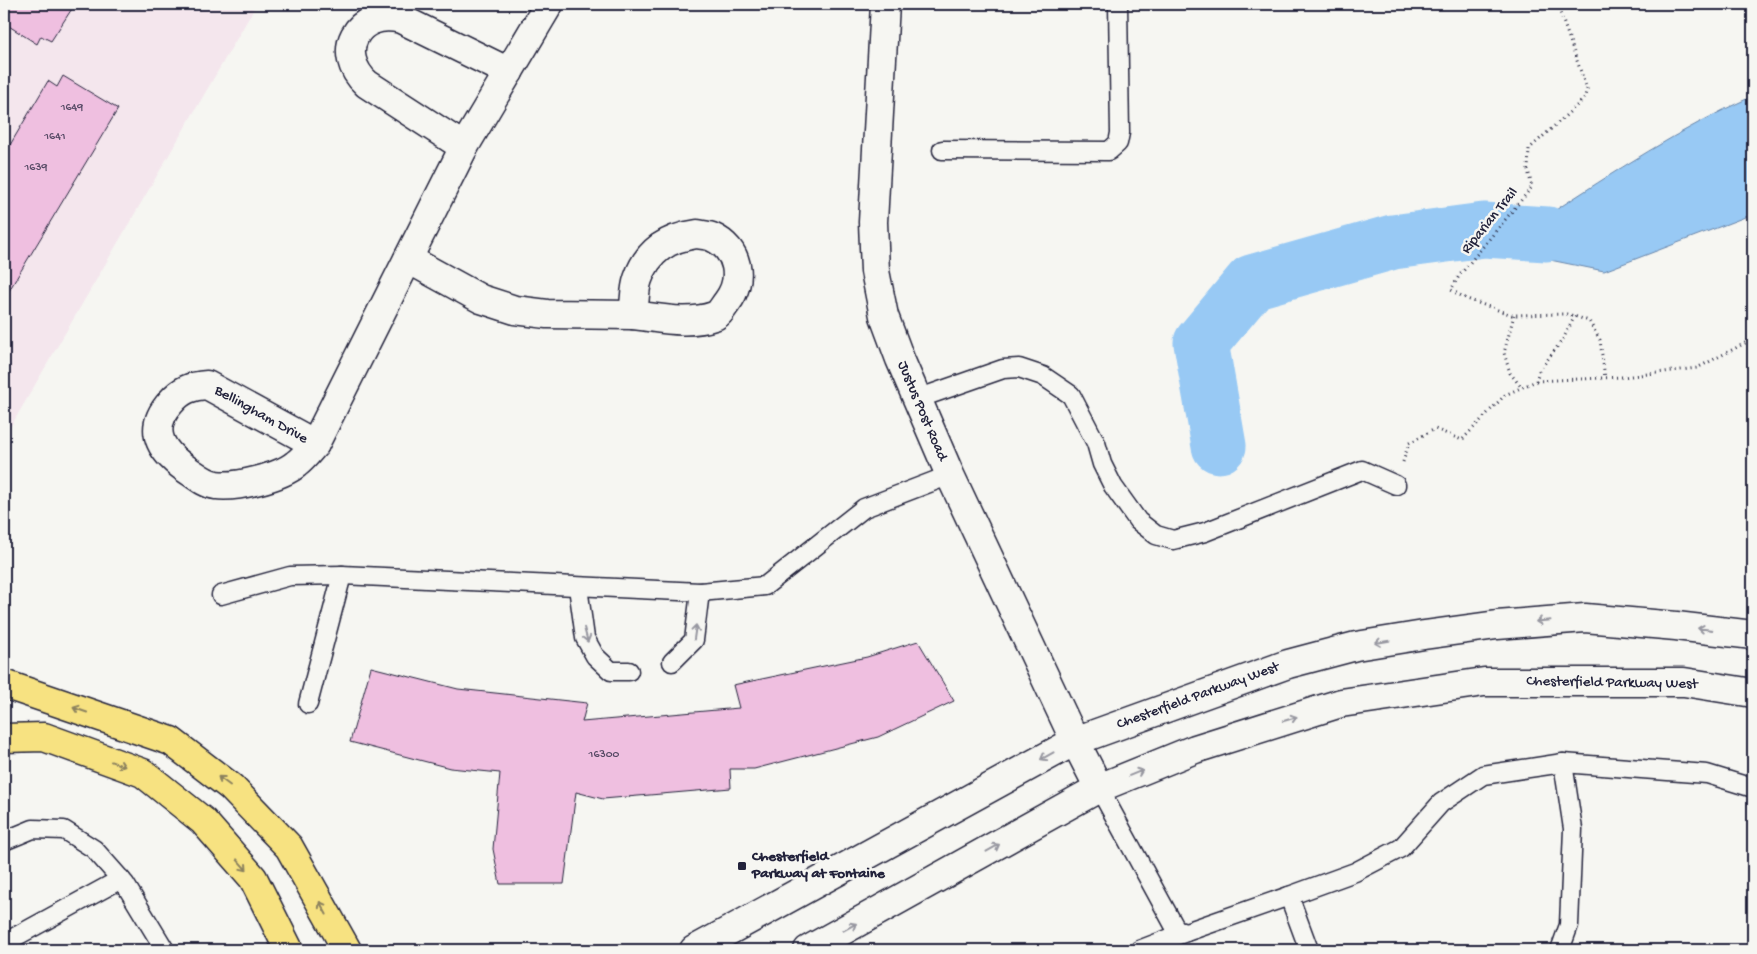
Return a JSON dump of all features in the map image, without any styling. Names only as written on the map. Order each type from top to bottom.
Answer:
[{"type":"main road","points":[[4,684],[171,741],[231,787],[289,847],[347,950]]},
{"type":"main road","points":[[4,738],[44,738],[143,773],[203,820],[253,878],[289,950]]},
{"type":"street","name":"Bellingham Drive","points":[[314,444],[207,385],[194,386],[179,392],[164,409],[158,425],[163,448],[174,462],[201,479],[215,485],[242,484],[279,474],[296,465],[314,444],[464,147],[549,4]]},
{"type":"street","name":"Justus Post Road","points":[[884,4],[873,222],[875,271],[884,316],[900,360],[950,475],[1074,741],[1099,788]]},
{"type":"street","points":[[464,147],[367,84],[359,76],[353,65],[350,52],[356,34],[365,23],[377,18],[395,17],[509,72]]},
{"type":"street","points":[[408,259],[481,299],[515,310],[547,314],[633,315]]},
{"type":"street","name":"Chesterfield Parkway West","points":[[694,950],[1074,741],[1288,664],[1356,646],[1424,635],[1497,625],[1586,618],[1753,635]]},
{"type":"street","name":"Chesterfield Parkway West","points":[[808,950],[1099,788],[1195,749],[1341,703],[1484,682],[1684,682],[1753,693]]},
{"type":"lane","points":[[942,150],[1109,150],[1118,143],[1120,133],[1118,4]]},
{"type":"lane","points":[[917,399],[1003,369],[1019,368],[1043,376],[1071,395],[1096,443],[1102,464],[1113,486],[1138,521],[1156,535],[1172,540],[1205,532],[1362,470],[1396,486]]},
{"type":"lane","points":[[222,595],[290,576],[342,575],[700,592],[765,586],[864,508],[950,475]]},
{"type":"lane","points":[[308,704],[342,575]]},
{"type":"lane","points":[[578,587],[585,638],[594,656],[611,671],[629,671]]},
{"type":"lane","points":[[672,662],[694,640],[700,592]]},
{"type":"lane","points":[[1560,950],[1569,925],[1573,829],[1563,762]]},
{"type":"lane","points":[[1139,950],[1355,872],[1401,848],[1441,803],[1484,775],[1563,762],[1707,774],[1753,788]]},
{"type":"lane","points":[[1099,788],[1176,929],[1186,932]]},
{"type":"lane","points":[[4,841],[33,829],[64,830],[94,849],[121,879],[165,950]]},
{"type":"lane","points":[[4,943],[121,879]]},
{"type":"lane","points":[[1289,896],[1309,950]]},
{"type":"path","name":"Riparian Trail","points":[[1557,4],[1586,89],[1584,99],[1529,149],[1528,170],[1532,187],[1459,276],[1451,290],[1481,305],[1514,315],[1568,314],[1575,316]]},
{"type":"path","points":[[1514,315],[1504,353],[1510,373],[1522,388]]},
{"type":"path","points":[[1536,381],[1539,371],[1563,339],[1575,316],[1589,320],[1600,340],[1605,378]]},
{"type":"path","points":[[1396,486],[1409,443],[1435,429],[1462,440],[1505,395],[1536,381],[1623,377],[1698,368],[1753,339]]},
{"type":"shaded area","points":[[4,4],[245,4],[254,9],[4,438]]},
{"type":"water","points":[[1753,96],[1753,214],[1604,271],[1545,259],[1548,215],[1674,136]]},
{"type":"building","points":[[4,4],[75,4],[51,41],[41,36],[37,44],[4,23]]},
{"type":"building","points":[[63,76],[118,109],[4,299],[4,155],[48,81],[57,87]]},
{"type":"building","points":[[918,641],[954,701],[878,737],[754,769],[730,769],[731,788],[603,799],[576,792],[564,884],[500,884],[493,849],[500,773],[450,768],[350,742],[371,667],[458,689],[587,703],[582,722],[739,708],[733,685],[867,657]]},
{"type":"waterway","points":[[1219,446],[1201,343],[1252,282],[1393,242],[1484,230],[1547,234]]},
{"type":"place","name":"Chesterfield Parkway at Fontaine","points":[[742,866]]}]
